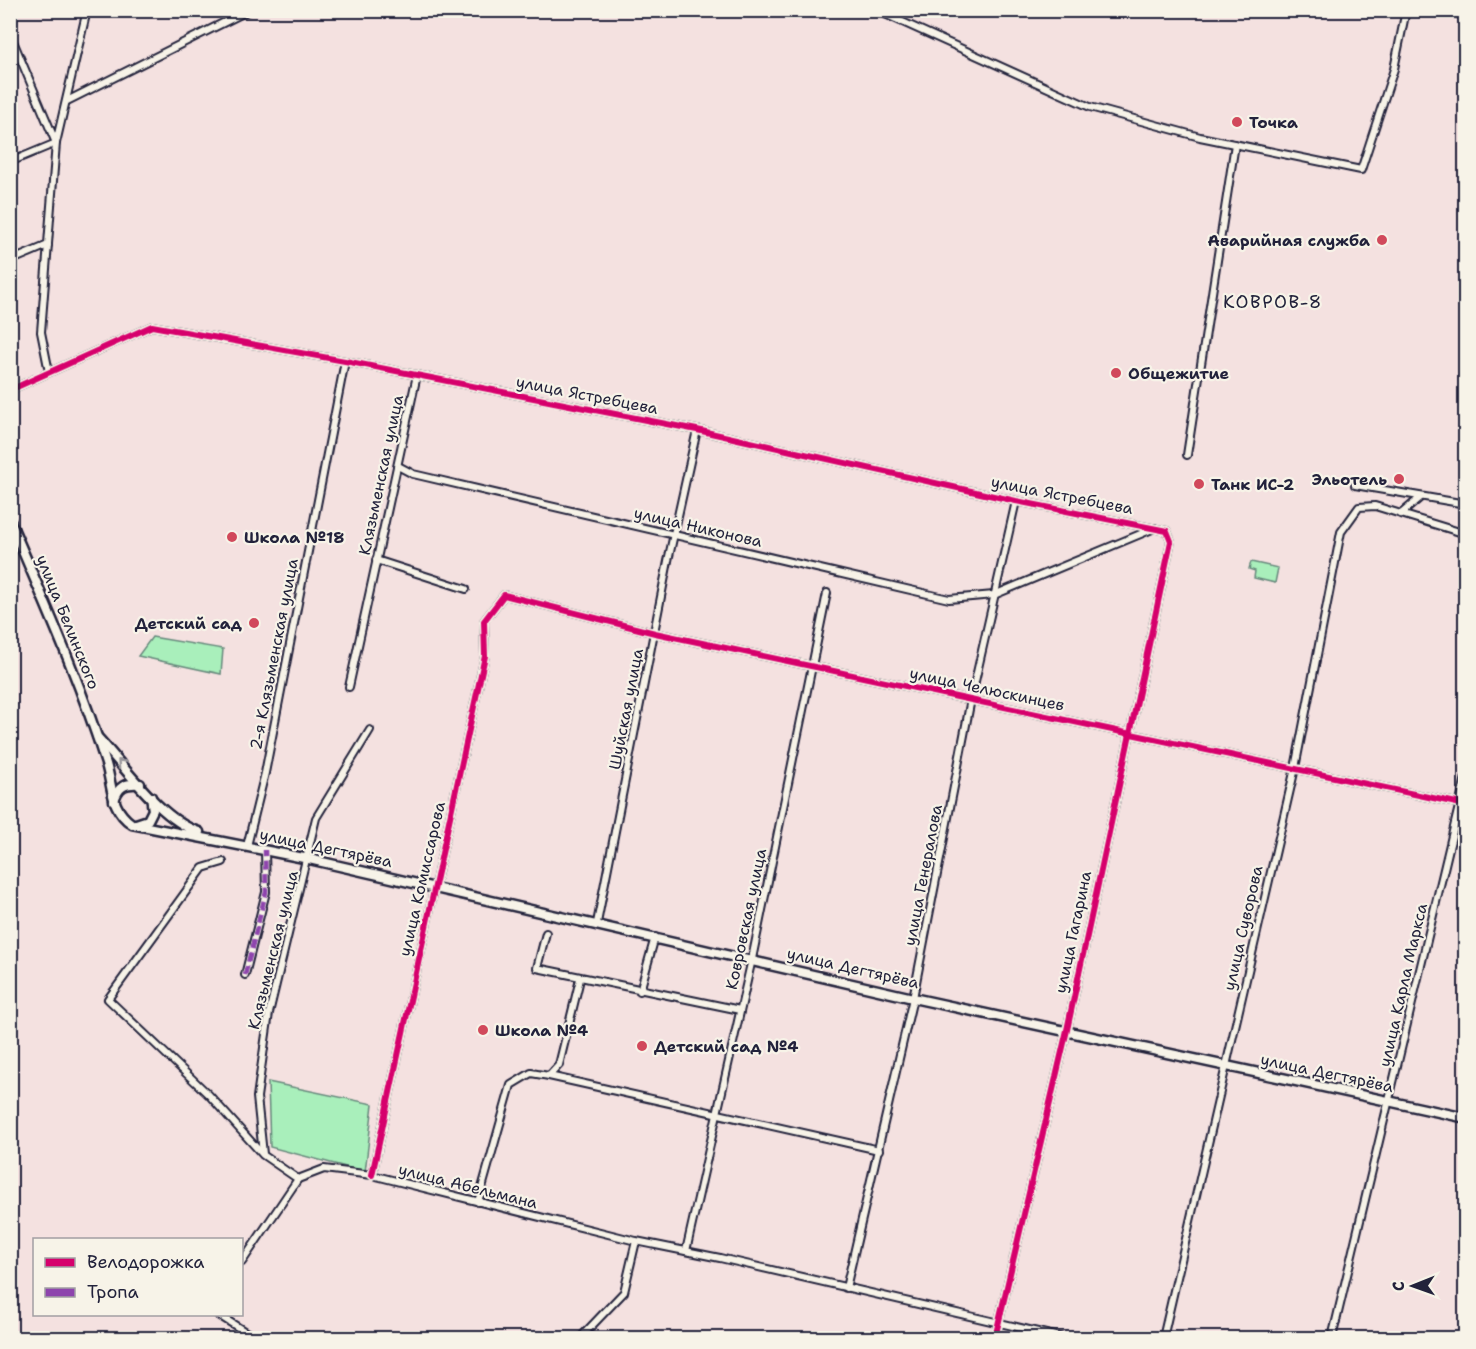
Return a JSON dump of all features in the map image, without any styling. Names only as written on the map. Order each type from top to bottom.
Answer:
[{"type":"main road","name":"улица Белинского","points":[[10,521],[59,636],[106,766],[114,802],[124,819],[132,824]]},
{"type":"main road","name":"улица Белинского","points":[[95,735],[183,827],[234,843]]},
{"type":"main road","points":[[114,802],[121,787],[128,783],[140,784]]},
{"type":"main road","points":[[132,824],[148,820],[153,810],[151,796]]},
{"type":"main road","points":[[132,824],[234,843]]},
{"type":"main road","name":"улица Дегтярёва","points":[[234,843],[597,923],[914,998],[1466,1118]]},
{"type":"street","points":[[49,372],[41,332],[56,143],[68,101],[87,10]]},
{"type":"street","points":[[68,101],[249,10]]},
{"type":"street","points":[[876,10],[1090,107],[1235,144],[1361,170],[1394,69],[1406,10]]},
{"type":"street","points":[[1440,10],[1466,16]]},
{"type":"street","points":[[10,34],[56,143]]},
{"type":"street","points":[[10,162],[56,143]]},
{"type":"street","points":[[1187,455],[1235,144]]},
{"type":"street","points":[[10,261],[48,245]]},
{"type":"street","name":"улица Ястребцева","points":[[10,390],[152,326],[697,430],[1016,501],[1167,531]]},
{"type":"street","name":"2-я Клязьменская улица","points":[[248,846],[267,761],[345,361]]},
{"type":"street","name":"Клязьменская улица","points":[[349,687],[417,375]]},
{"type":"street","name":"Шуйская улица","points":[[597,923],[697,430]]},
{"type":"street","name":"улица Никонова","points":[[398,466],[412,474],[949,598],[994,595],[1155,528]]},
{"type":"street","points":[[1355,485],[1466,504]]},
{"type":"street","points":[[1401,514],[1421,497]]},
{"type":"street","name":"улица Генералова","points":[[846,1288],[914,998],[971,699],[1016,501]]},
{"type":"street","name":"улица Суворова","points":[[1163,1338],[1294,768],[1330,577],[1346,523],[1359,507],[1375,506],[1401,514]]},
{"type":"street","points":[[1401,514],[1466,534]]},
{"type":"street","name":"улица Гагарина","points":[[995,1338],[1067,1030],[1171,541],[1167,531]]},
{"type":"street","points":[[376,560],[466,589]]},
{"type":"street","name":"Ковровская улица","points":[[686,1251],[752,959],[827,593]]},
{"type":"street","name":"улица Челюскинцев","points":[[504,595],[655,633],[1463,804]]},
{"type":"street","name":"улица Комиссарова","points":[[372,1175],[485,656],[484,621],[504,595]]},
{"type":"street","name":"Клязьменская улица","points":[[263,1155],[257,1097],[269,1013],[309,859],[316,818],[370,730]]},
{"type":"street","name":"улица Карла Маркса","points":[[1332,1338],[1463,804],[1466,777]]},
{"type":"street","points":[[245,975],[266,892],[265,850]]},
{"type":"street","points":[[222,862],[203,868],[108,999],[209,1095],[263,1155],[298,1179],[243,1261]]},
{"type":"street","points":[[546,933],[537,968],[580,979],[740,1010]]},
{"type":"street","points":[[640,991],[655,937]]},
{"type":"street","points":[[549,1076],[559,1065],[580,979]]},
{"type":"street","points":[[478,1202],[511,1085],[531,1073],[879,1150]]},
{"type":"street","name":"улица Абельмана","points":[[298,1179],[324,1169],[372,1175],[636,1241],[1064,1338]]},
{"type":"street","points":[[580,1338],[624,1292],[636,1241]]},
{"type":"street","points":[[220,1316],[255,1338]]},
{"type":"green space","points":[[1251,562],[1278,568],[1275,583],[1254,578],[1255,571],[1249,569]]},
{"type":"green space","points":[[152,637],[223,649],[221,674],[138,656]]},
{"type":"green space","points":[[268,1082],[373,1104],[365,1172],[270,1147]]},
{"type":"marked path","points":[[245,975],[266,892],[265,850]]},
{"type":"cycle path","points":[[10,390],[152,326],[697,430],[1016,501],[1167,531],[1171,541],[1067,1030],[995,1338]]},
{"type":"cycle path","points":[[372,1175],[485,656],[484,621],[504,595],[655,633],[1466,805]]},
{"type":"place","name":"Точка","points":[[1237,122]]},
{"type":"place","name":"Аварийная служба","points":[[1382,240]]},
{"type":"place","name":"Общежитие","points":[[1116,373]]},
{"type":"place","name":"Эльотель","points":[[1399,479]]},
{"type":"place","name":"Танк ИС-2","points":[[1199,484]]},
{"type":"place","name":"Школа №18","points":[[232,537]]},
{"type":"place","name":"Детский сад","points":[[254,623]]},
{"type":"place","name":"Школа №4","points":[[483,1030]]},
{"type":"place","name":"Детский сад №4","points":[[642,1046]]},
{"type":"district","name":"КОВРОВ-8","points":[[1273,302]]}]
